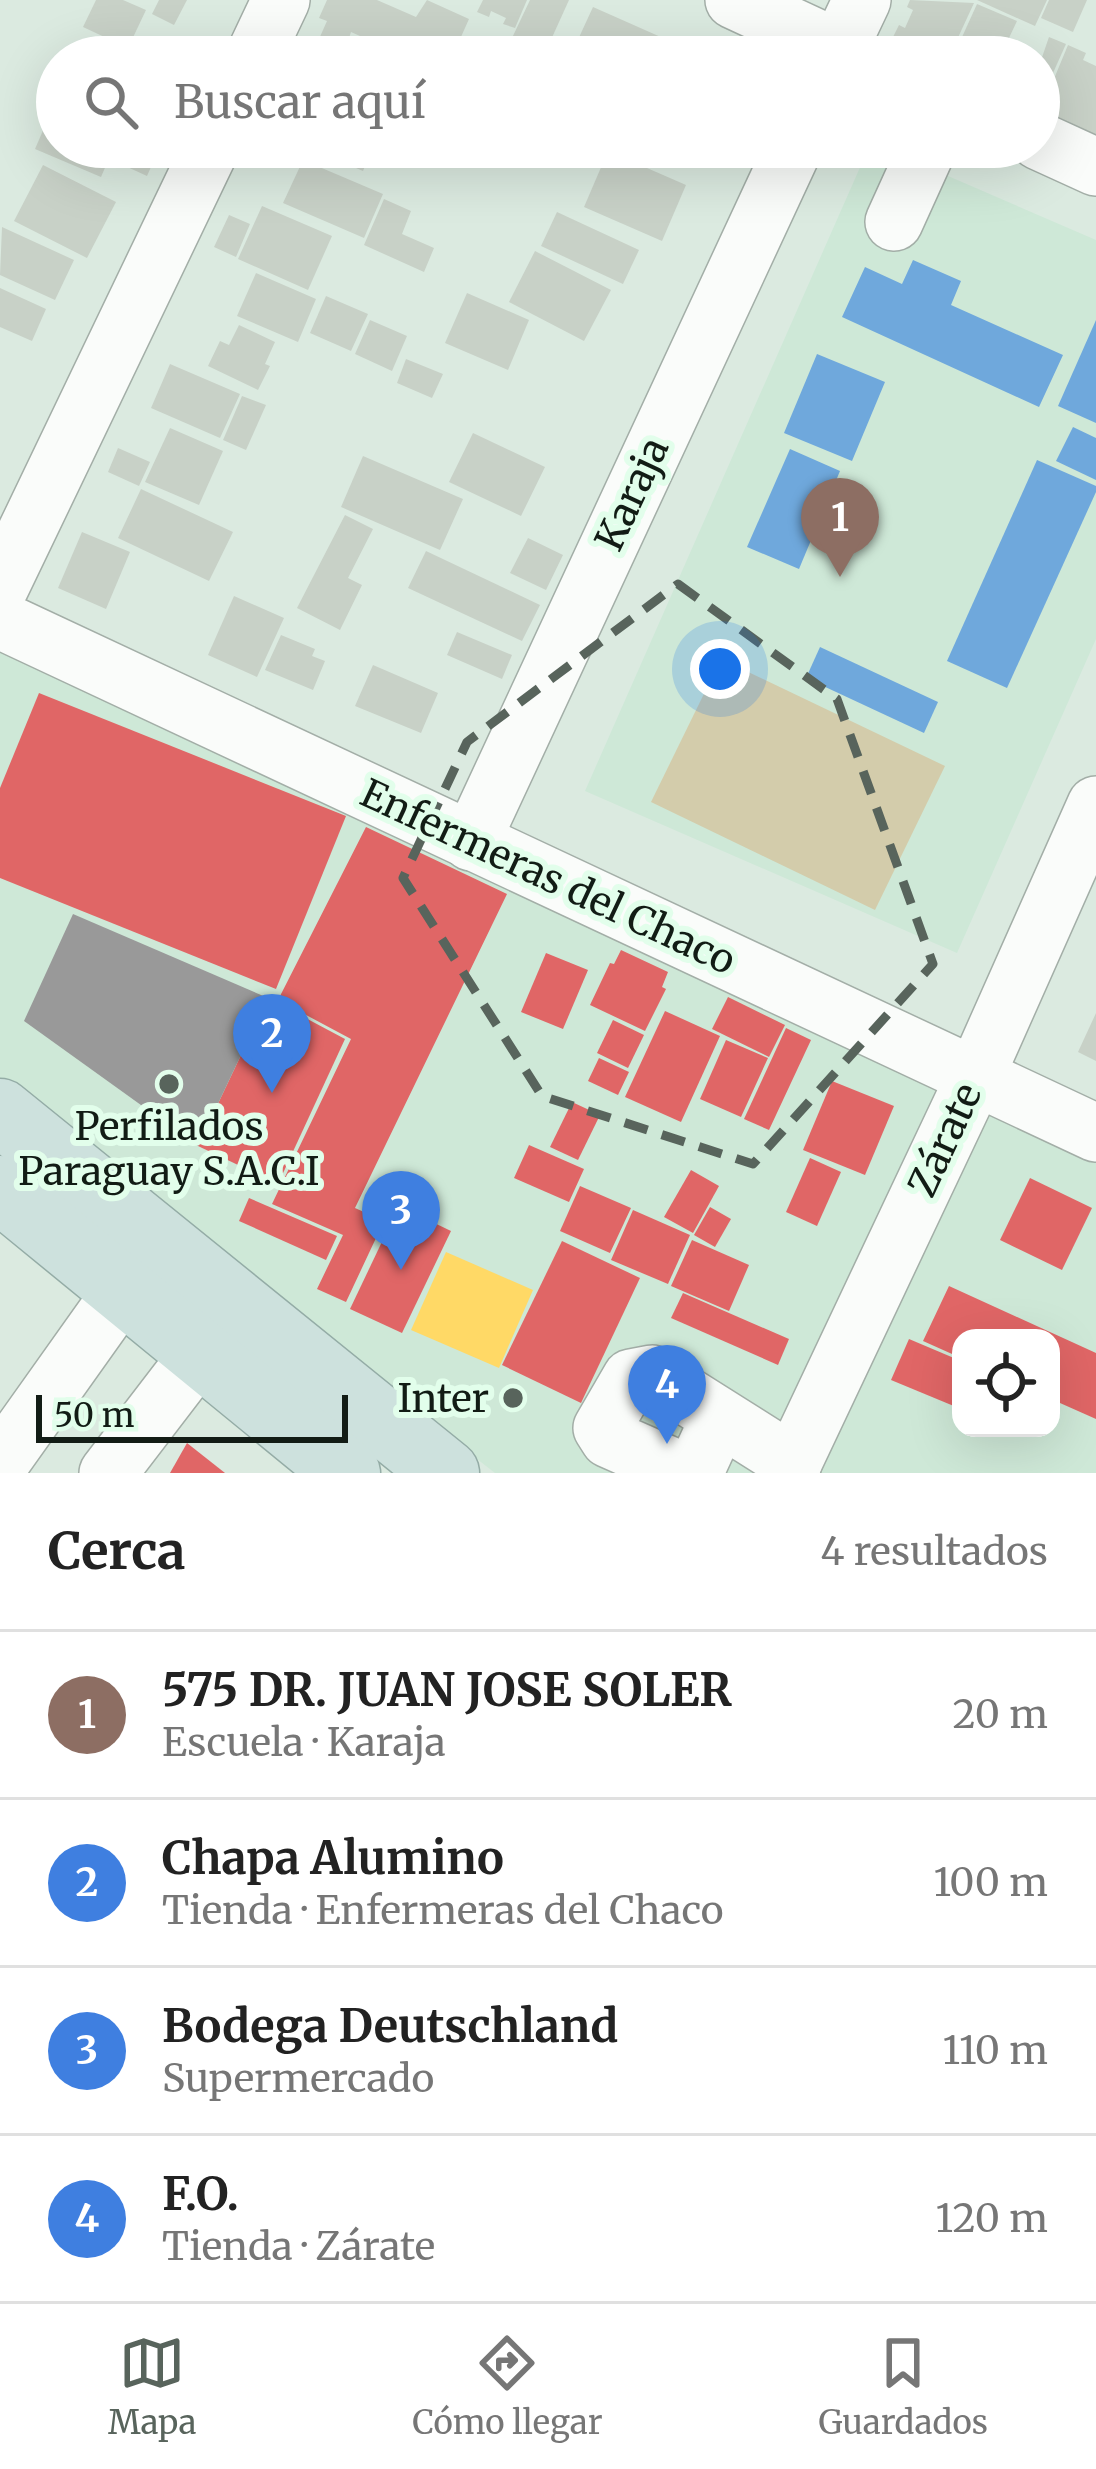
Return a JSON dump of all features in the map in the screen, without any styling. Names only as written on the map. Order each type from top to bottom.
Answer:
[{"type":"highway","points":[[0,1112],[446,1473]]},
{"type":"highway","points":[[0,1190],[347,1473]]},
{"type":"street","points":[[264,36],[281,0]]},
{"type":"street","points":[[734,0],[835,36]]},
{"type":"street","points":[[1060,151],[1096,167]]},
{"type":"street","points":[[0,587],[201,168]]},
{"type":"street","name":"Karaja","points":[[471,842],[784,168]]},
{"type":"street","points":[[895,222],[919,168]]},
{"type":"street","name":"Enfermeras del Chaco","points":[[0,620],[1096,1133]]},
{"type":"street","name":"Zárate","points":[[790,1468],[975,1077],[1096,805]]},
{"type":"street","points":[[0,1463],[123,1290]]},
{"type":"street","points":[[108,1473],[200,1353]]},
{"type":"street","points":[[719,1419],[790,1468]]},
{"type":"highlighted area","points":[[678,584],[837,699],[933,964],[753,1164],[542,1096],[403,878],[467,742]]},
{"type":"shaded area","points":[[860,168],[930,168],[1096,240],[1096,639],[957,953],[585,791]]},
{"type":"shaded area","points":[[0,633],[1096,1137],[1096,1473],[495,1473],[0,1087]]},
{"type":"shaded area","points":[[721,659],[945,766],[875,910],[651,802]]},
{"type":"building: Viviendas","points":[[446,1252],[533,1290],[499,1368],[411,1330]]},
{"type":"building: Comercios","points":[[39,693],[346,816],[276,989],[0,878],[0,788]]},
{"type":"building: Comercios","points":[[366,827],[507,894],[355,1208],[384,1221],[346,1302],[317,1289],[343,1235],[272,1204],[351,1039],[278,1000]]},
{"type":"building: Comercios","points":[[621,950],[668,972],[662,987],[666,989],[645,1031],[590,1005]]},
{"type":"building: Comercios","points":[[546,953],[588,970],[563,1029],[521,1012]]},
{"type":"building: Comercios","points":[[728,997],[785,1025],[769,1057],[712,1029]]},
{"type":"building: Comercios","points":[[268,998],[345,1039],[278,1184],[198,1146]]},
{"type":"building: Comercios","points":[[665,1011],[720,1036],[681,1122],[625,1097]]},
{"type":"building: Comercios","points":[[613,1020],[644,1035],[628,1068],[597,1053]]},
{"type":"building: Comercios","points":[[786,1028],[811,1040],[769,1130],[744,1119]]},
{"type":"building: Comercios","points":[[726,1040],[768,1058],[741,1117],[700,1099]]},
{"type":"building: Comercios","points":[[599,1058],[629,1072],[618,1095],[588,1081]]},
{"type":"building: Comercios","points":[[832,1081],[894,1106],[865,1175],[803,1150]]},
{"type":"building: Comercios","points":[[572,1102],[600,1115],[578,1160],[550,1147]]},
{"type":"building: Comercios","points":[[529,1145],[584,1169],[569,1202],[514,1178]]},
{"type":"building: Comercios","points":[[810,1158],[841,1172],[817,1226],[786,1212]]},
{"type":"building: Comercios","points":[[691,1170],[719,1186],[693,1233],[664,1217]]},
{"type":"building: Comercios","points":[[1030,1178],[1092,1208],[1062,1270],[1000,1240]]},
{"type":"building: Comercios","points":[[580,1186],[631,1208],[610,1253],[560,1231]]},
{"type":"building: Comercios","points":[[249,1198],[337,1236],[326,1260],[239,1221]]},
{"type":"building: Comercios","points":[[399,1206],[451,1231],[402,1333],[350,1309]]},
{"type":"building: Comercios","points":[[710,1207],[731,1219],[715,1247],[694,1235]]},
{"type":"building: Comercios","points":[[633,1210],[690,1235],[668,1284],[611,1260]]},
{"type":"building: Comercios","points":[[692,1240],[749,1265],[729,1311],[671,1286]]},
{"type":"building: Comercios","points":[[562,1241],[640,1278],[581,1403],[502,1365]]},
{"type":"building: Comercios","points":[[949,1286],[1043,1329],[952,1329],[952,1354],[923,1341]]},
{"type":"building: Comercios","points":[[683,1293],[789,1339],[778,1365],[671,1318]]},
{"type":"building: Comercios","points":[[1060,1337],[1096,1353],[1096,1419],[1060,1403]]},
{"type":"building: Comercios","points":[[909,1339],[952,1357],[952,1405],[891,1380]]},
{"type":"building: Comercios","points":[[187,1443],[225,1473],[170,1473]]},
{"type":"building: Escuelas","points":[[913,260],[961,281],[951,305],[1063,355],[1039,407],[842,317],[865,267],[902,284]]},
{"type":"building: Escuelas","points":[[1096,320],[1096,423],[1058,406]]},
{"type":"building: Escuelas","points":[[817,354],[885,382],[852,461],[784,433]]},
{"type":"building: Escuelas","points":[[1073,427],[1096,438],[1096,480],[1056,461]]},
{"type":"building: Escuelas","points":[[790,449],[840,471],[799,569],[747,547]]},
{"type":"building: Escuelas","points":[[1037,460],[1096,486],[1096,492],[1007,688],[947,661]]},
{"type":"building: Escuelas","points":[[820,647],[938,702],[924,733],[806,678]]},
{"type":"building: Industria","name":"Perfilados Paraguay S.A.C.I","points":[[73,914],[268,998],[198,1146],[24,1021]]},
{"type":"building: Otros","points":[[96,0],[123,0],[146,10],[134,36],[102,36],[83,27]]},
{"type":"building: Otros","points":[[159,0],[187,0],[174,25],[152,14]]},
{"type":"building: Otros","points":[[327,0],[377,0],[416,17],[427,0],[469,19],[461,36],[360,36],[351,32],[350,36],[320,36],[327,21],[319,18]]},
{"type":"building: Otros","points":[[483,0],[527,0],[515,28],[503,24],[506,18],[491,11],[489,17],[477,12]]},
{"type":"building: Otros","points":[[530,0],[569,0],[553,36],[513,36]]},
{"type":"building: Otros","points":[[910,0],[974,3],[959,36],[894,36],[899,25],[905,28],[913,10],[907,7]]},
{"type":"building: Otros","points":[[977,0],[1047,0],[1035,26]]},
{"type":"building: Otros","points":[[1049,0],[1087,0],[1073,32],[1041,18]]},
{"type":"building: Otros","points":[[977,4],[1017,21],[1010,36],[963,36]]},
{"type":"building: Otros","points":[[593,7],[658,36],[580,36]]},
{"type":"building: Otros","points":[[1068,45],[1086,53],[1083,60],[1096,66],[1096,140],[1060,124],[1060,64]]},
{"type":"building: Otros","points":[[41,168],[116,202],[87,258],[14,221]]},
{"type":"building: Otros","points":[[80,168],[105,168],[101,177]]},
{"type":"building: Otros","points":[[299,168],[322,168],[383,194],[364,238],[283,203]]},
{"type":"building: Otros","points":[[601,168],[647,168],[686,185],[662,241],[584,207]]},
{"type":"building: Otros","points":[[384,199],[411,211],[402,234],[434,248],[424,272],[364,245]]},
{"type":"building: Otros","points":[[262,206],[332,236],[308,290],[238,259]]},
{"type":"building: Otros","points":[[557,212],[639,250],[623,284],[541,246]]},
{"type":"building: Otros","points":[[229,215],[250,224],[236,257],[214,247]]},
{"type":"building: Otros","points":[[2,227],[74,260],[55,300],[0,275]]},
{"type":"building: Otros","points":[[535,251],[611,290],[584,341],[509,302]]},
{"type":"building: Otros","points":[[256,273],[316,299],[298,342],[237,316]]},
{"type":"building: Otros","points":[[0,288],[46,309],[32,341],[0,327]]},
{"type":"building: Otros","points":[[467,293],[529,320],[508,370],[445,343]]},
{"type":"building: Otros","points":[[326,296],[368,314],[351,351],[310,333]]},
{"type":"building: Otros","points":[[370,320],[407,336],[392,371],[355,354]]},
{"type":"building: Otros","points":[[239,325],[275,342],[258,390],[208,366],[220,341],[229,345]]},
{"type":"building: Otros","points":[[406,359],[443,374],[432,398],[397,383]]},
{"type":"building: Otros","points":[[170,364],[240,394],[220,438],[151,408]]},
{"type":"building: Otros","points":[[242,396],[266,405],[246,450],[223,440]]},
{"type":"building: Otros","points":[[170,428],[223,451],[199,505],[145,482]]},
{"type":"building: Otros","points":[[473,433],[545,467],[521,516],[449,482]]},
{"type":"building: Otros","points":[[118,448],[150,462],[139,486],[108,472]]},
{"type":"building: Otros","points":[[363,456],[463,499],[440,550],[341,507]]},
{"type":"building: Otros","points":[[141,489],[233,532],[209,581],[118,538]]},
{"type":"building: Otros","points":[[345,515],[373,529],[348,578],[362,585],[340,630],[297,608]]},
{"type":"building: Otros","points":[[82,532],[130,552],[106,609],[58,588]]},
{"type":"building: Otros","points":[[528,538],[563,555],[546,590],[510,573]]},
{"type":"building: Otros","points":[[426,551],[540,605],[522,641],[408,588]]},
{"type":"building: Otros","points":[[234,596],[284,618],[257,677],[208,655]]},
{"type":"building: Otros","points":[[457,632],[512,655],[502,679],[447,655]]},
{"type":"building: Otros","points":[[281,635],[315,649],[312,656],[325,661],[313,690],[265,670]]},
{"type":"building: Otros","points":[[373,665],[438,693],[421,733],[355,706]]},
{"type":"building: Otros","points":[[1096,1013],[1096,1061],[1078,1052]]},
{"type":"place","name":"575 DR. JUAN JOSE SOLER","points":[[840,577]]},
{"type":"place","name":"Perfilados Paraguay S.A.C.I","points":[[169,1084]]},
{"type":"place","name":"Chapa Alumino","points":[[272,1093]]},
{"type":"place","name":"Bodega Deutschland","points":[[401,1270]]},
{"type":"place","name":"Inter","points":[[513,1398]]},
{"type":"place","name":"F.O.","points":[[667,1444]]}]
